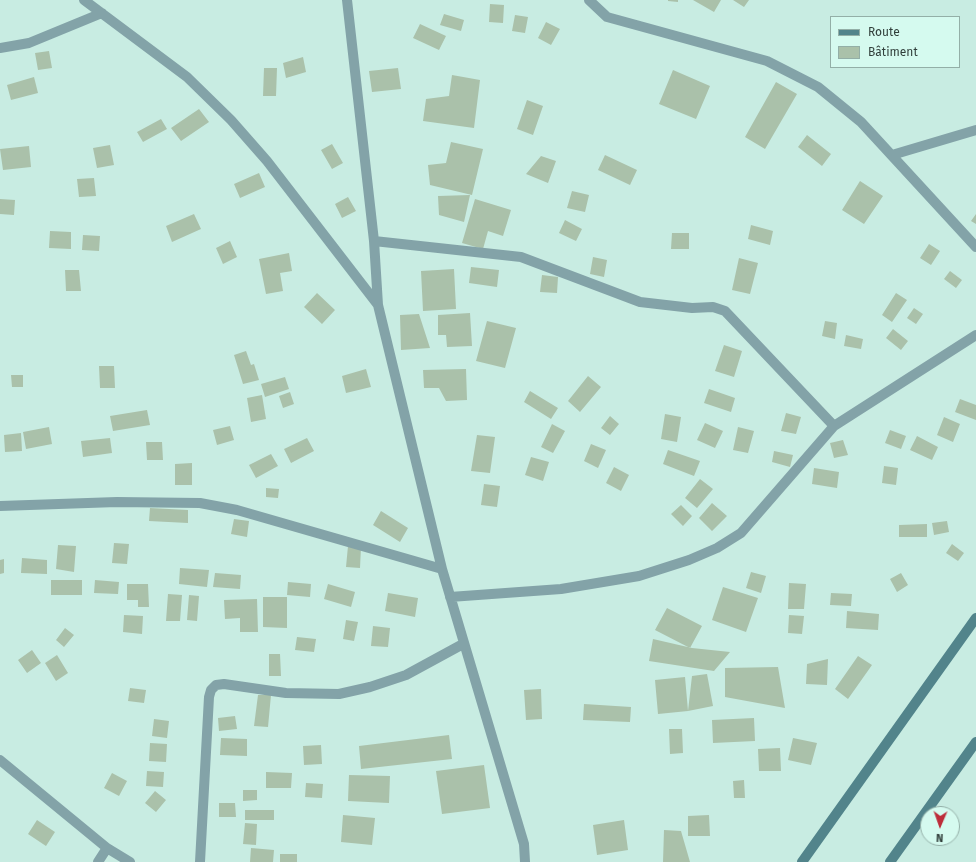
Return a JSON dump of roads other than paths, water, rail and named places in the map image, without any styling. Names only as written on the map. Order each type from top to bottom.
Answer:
[{"type":"main road","points":[[802,862],[976,618]]},
{"type":"main road","points":[[890,862],[976,742]]},
{"type":"street","points":[[84,0],[187,77],[231,120],[267,161],[378,305]]},
{"type":"street","points":[[347,0],[374,240],[378,305],[442,569],[463,644],[524,844],[525,862]]},
{"type":"street","points":[[590,0],[607,16],[767,61],[818,88],[861,122],[976,247]]},
{"type":"street","points":[[0,48],[29,43],[102,13]]},
{"type":"street","points":[[892,155],[976,130]]},
{"type":"street","points":[[374,240],[521,257],[640,302],[692,308],[714,307],[725,311],[834,426]]},
{"type":"street","points":[[450,597],[561,589],[639,576],[690,560],[717,548],[741,533],[834,426],[976,335]]},
{"type":"street","points":[[0,506],[117,502],[200,503],[237,510],[442,569]]},
{"type":"street","points":[[200,862],[209,697],[211,690],[216,685],[224,684],[286,693],[339,694],[370,687],[406,675],[463,644]]},
{"type":"street","points":[[0,760],[106,848],[130,862]]},
{"type":"street","points":[[98,862],[106,848]]}]
